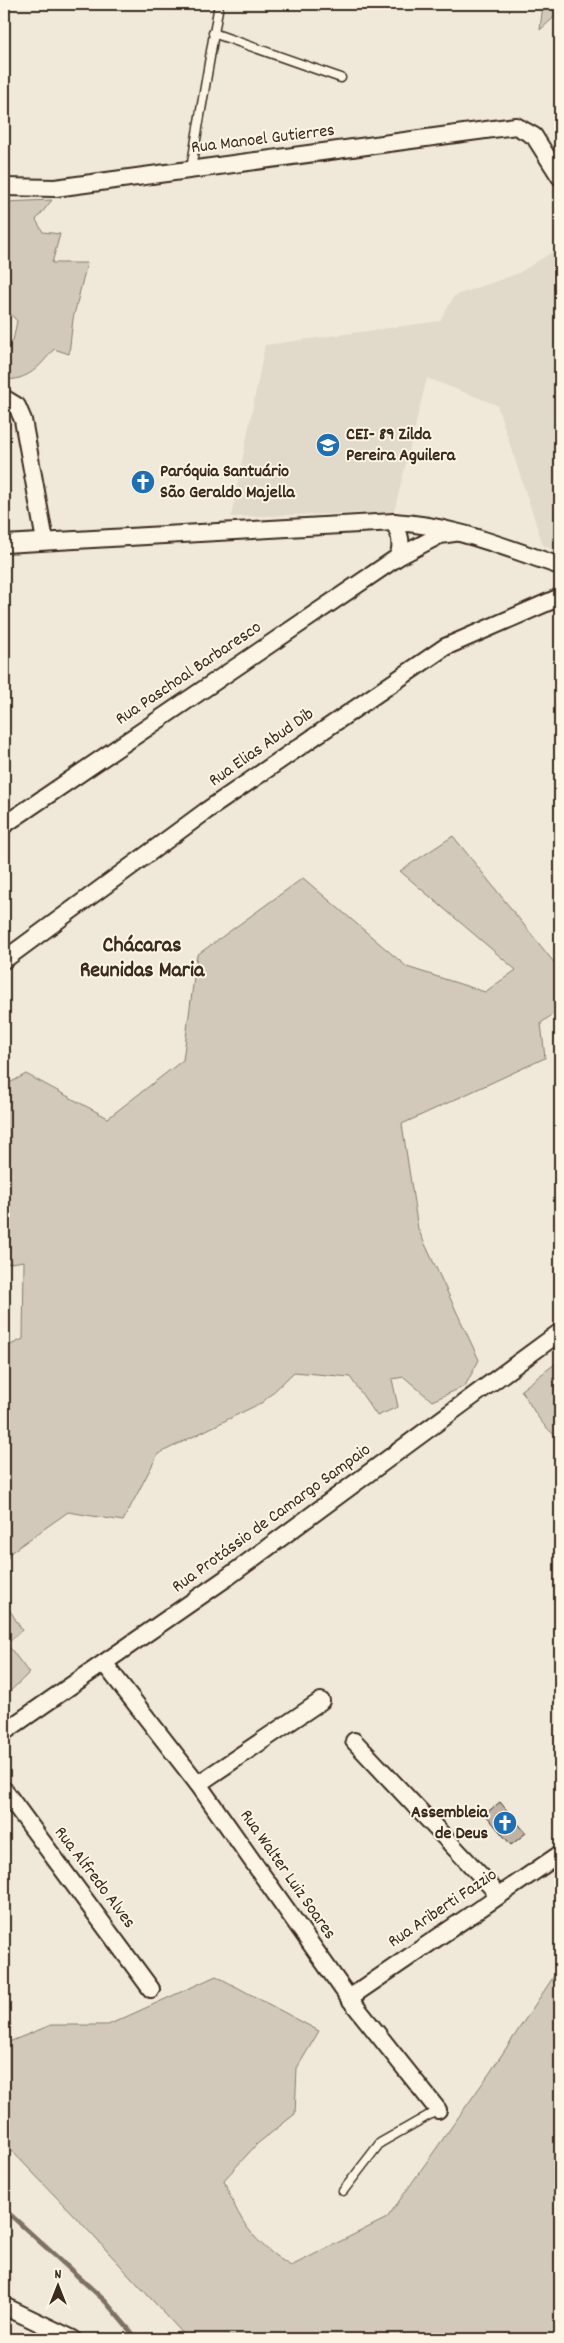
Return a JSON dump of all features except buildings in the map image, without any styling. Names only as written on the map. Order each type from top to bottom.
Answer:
[{"type":"street","name":"Rua Manoel Gutierres","points":[[4,188],[55,188],[191,168],[516,126],[534,136],[560,177]]},
{"type":"street","points":[[4,398],[17,406],[23,420],[45,541]]},
{"type":"street","points":[[394,522],[401,539],[398,557]]},
{"type":"street","points":[[4,544],[394,522],[423,524],[461,533],[560,566]]},
{"type":"street","name":"Rua Paschoal Barbaresco","points":[[4,825],[398,557],[440,535],[461,533]]},
{"type":"street","name":"Rua Elias Abud Dib","points":[[4,960],[206,811],[445,646],[560,598]]},
{"type":"street","name":"Rua Protássio de Camargo Sampaio","points":[[4,1732],[313,1515],[560,1332]]},
{"type":"street","name":"Rua Walter Luiz Soares","points":[[104,1663],[198,1784],[349,1998],[438,2110]]},
{"type":"street","points":[[198,1784],[321,1701]]},
{"type":"street","points":[[354,1741],[499,1895]]},
{"type":"street","name":"Rua Alfredo Alves","points":[[4,1790],[151,1989]]},
{"type":"street","name":"Rua Ariberti Fazzio","points":[[349,1998],[560,1854]]},
{"type":"street","points":[[4,2306],[65,2337]]},
{"type":"lane","points":[[191,168],[219,4]]},
{"type":"lane","points":[[213,34],[341,78]]},
{"type":"lane","points":[[343,2191],[380,2142],[438,2110]]},
{"type":"shaded area","points":[[543,4],[560,4],[560,12],[540,30]]},
{"type":"shaded area","points":[[52,200],[36,220],[43,232],[60,234],[52,263],[87,263],[73,319],[69,354],[54,349],[38,367],[27,375],[4,380],[4,345],[13,341],[17,321],[4,307],[4,202]]},
{"type":"shaded area","points":[[560,247],[560,553],[543,545],[497,405],[427,378],[394,512],[231,517],[265,345],[440,321],[454,296],[519,273]]},
{"type":"shaded area","points":[[453,836],[560,970],[560,1009],[541,1023],[545,1058],[402,1124],[418,1229],[479,1360],[465,1386],[432,1401],[404,1377],[392,1379],[398,1407],[377,1416],[350,1377],[294,1372],[263,1402],[158,1454],[123,1521],[68,1512],[10,1553],[4,1566],[4,1348],[23,1339],[24,1261],[4,1264],[4,1086],[26,1074],[108,1118],[183,1060],[197,955],[303,878],[407,967],[485,992],[516,970],[400,871]]},
{"type":"shaded area","points":[[560,1360],[560,1437],[543,1423],[521,1390]]},
{"type":"shaded area","points":[[4,1601],[22,1630],[7,1644],[29,1673],[4,1697]]},
{"type":"shaded area","points":[[560,1967],[560,2339],[188,2339],[85,2227],[9,2148],[4,2147],[4,2044],[51,2025],[108,2025],[216,1976],[319,2031],[297,2068],[295,2114],[257,2144],[224,2180],[235,2208],[249,2230],[267,2249],[291,2266],[387,2218],[489,2074]]},
{"type":"waterway","points":[[4,2209],[105,2301],[137,2339]]},
{"type":"place","name":"CEI- 89 Zilda Pereira Aguilera","points":[[328,445]]},
{"type":"place","name":"Paróquia Santuário São Geraldo Majella","points":[[143,482]]},
{"type":"place","name":"Assembleia de Deus","points":[[505,1823]]},
{"type":"district","name":"Chácaras Reunidas Maria","points":[[142,958]]}]
